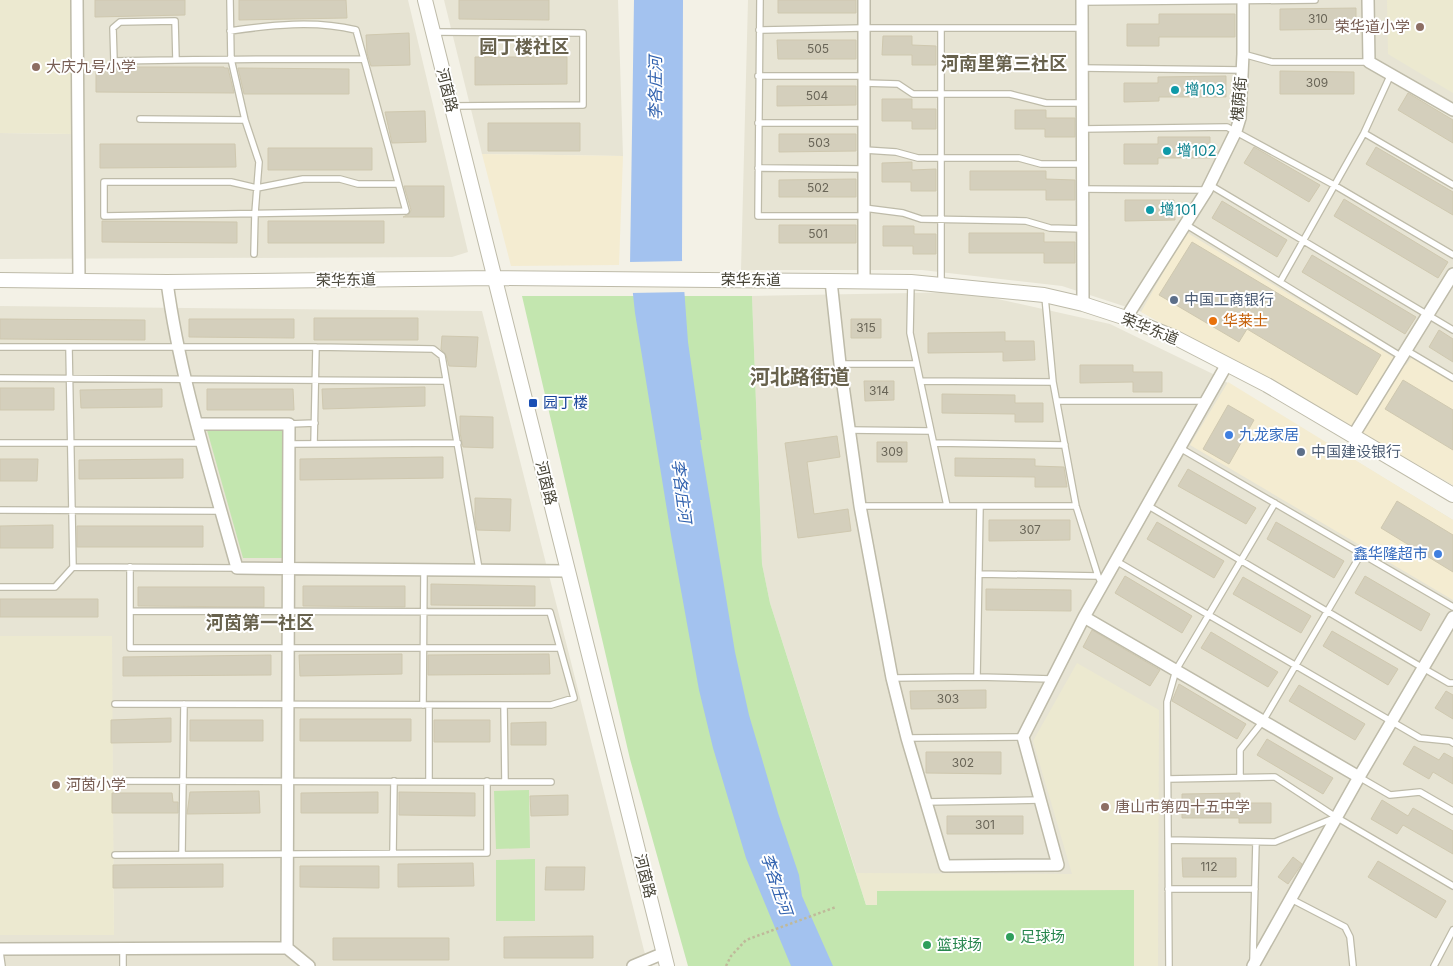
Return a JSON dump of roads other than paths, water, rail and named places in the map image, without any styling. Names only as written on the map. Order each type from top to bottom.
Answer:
[{"type":"street","points":[[77,0],[79,280]]},
{"type":"street","name":"河茵路","points":[[425,0],[666,959]]},
{"type":"street","points":[[864,0],[864,281]]},
{"type":"street","name":"槐荫街","points":[[1126,318],[1208,187],[1236,131],[1240,118],[1243,0]]},
{"type":"street","points":[[1368,0],[1369,62],[1453,110]]},
{"type":"street","points":[[1082,1],[1083,304]]},
{"type":"street","points":[[1354,436],[1453,274]]},
{"type":"street","name":"荣华东道","points":[[0,280],[168,282],[494,278],[831,280],[942,284],[1044,295],[1083,304],[1126,318],[1176,338],[1267,385],[1453,495]]},
{"type":"street","points":[[831,280],[840,364],[860,506],[892,678],[907,738],[945,866],[1058,865],[1023,737],[1100,580],[1116,561],[1227,364]]},
{"type":"street","points":[[168,282],[172,318],[186,379],[237,568],[568,571]]},
{"type":"street","points":[[197,424],[289,424],[287,948]]},
{"type":"street","points":[[1084,616],[1358,777]]},
{"type":"street","points":[[1253,966],[1358,777],[1453,616]]},
{"type":"street","points":[[0,950],[287,948],[309,966]]},
{"type":"street","points":[[634,966],[666,959]]},
{"type":"lane","points":[[230,0],[231,59],[245,120],[259,162],[254,254]]},
{"type":"lane","points":[[760,0],[758,216],[864,212],[903,213],[921,219],[1026,221],[1050,228],[1083,229]]},
{"type":"lane","points":[[1082,1],[1315,0]]},
{"type":"lane","points":[[176,60],[175,21],[120,22],[113,28],[114,61],[364,59]]},
{"type":"lane","points":[[230,31],[280,24],[335,25],[356,30],[406,211],[104,216],[104,182],[231,182],[257,188],[303,179],[340,179],[358,184],[398,184]]},
{"type":"lane","points":[[941,28],[940,220],[942,284]]},
{"type":"lane","points":[[759,30],[1081,28]]},
{"type":"lane","points":[[433,32],[583,33],[583,105],[451,106]]},
{"type":"lane","points":[[1243,54],[1272,62],[1369,62]]},
{"type":"lane","points":[[1082,68],[1242,70]]},
{"type":"lane","points":[[1280,282],[1364,133],[1391,74]]},
{"type":"lane","points":[[758,76],[864,79],[898,84],[914,94],[1010,94],[1046,103],[1082,104]]},
{"type":"lane","points":[[140,119],[245,120]]},
{"type":"lane","points":[[758,123],[864,123]]},
{"type":"lane","points":[[1082,129],[1227,127],[1334,185],[1453,255]]},
{"type":"lane","points":[[1364,133],[1453,185]]},
{"type":"lane","points":[[864,150],[896,152],[918,158],[1019,158],[1041,164],[1082,164]]},
{"type":"lane","points":[[758,168],[864,169]]},
{"type":"lane","points":[[1082,189],[1208,187],[1453,330]]},
{"type":"lane","points":[[1185,224],[1404,354],[1453,378]]},
{"type":"lane","points":[[911,282],[910,333],[948,506]]},
{"type":"lane","points":[[979,574],[1100,580],[1076,506],[1053,382],[1044,295]]},
{"type":"lane","points":[[0,347],[433,349],[442,356],[479,569]]},
{"type":"lane","points":[[314,444],[316,347]]},
{"type":"lane","points":[[0,587],[55,587],[73,567],[69,348]]},
{"type":"lane","points":[[840,364],[916,364]]},
{"type":"lane","points":[[0,378],[446,380]]},
{"type":"lane","points":[[921,380],[1053,382]]},
{"type":"lane","points":[[1057,401],[1206,401]]},
{"type":"lane","points":[[289,424],[315,423]]},
{"type":"lane","points":[[849,430],[930,431]]},
{"type":"lane","points":[[0,443],[202,443]]},
{"type":"lane","points":[[289,444],[458,443]]},
{"type":"lane","points":[[934,443],[1066,445]]},
{"type":"lane","points":[[1180,448],[1453,607]]},
{"type":"lane","points":[[1169,966],[1167,702],[1176,670],[1275,503]]},
{"type":"lane","points":[[860,506],[1076,506]]},
{"type":"lane","points":[[978,677],[980,506]]},
{"type":"lane","points":[[1147,506],[1423,668],[1449,683],[1453,683]]},
{"type":"lane","points":[[0,510],[221,511]]},
{"type":"lane","points":[[1240,777],[1240,750],[1263,721],[1361,554]]},
{"type":"lane","points":[[1116,561],[1420,738],[1450,741],[1453,743]]},
{"type":"lane","points":[[73,567],[237,568]]},
{"type":"lane","points":[[130,567],[130,648],[560,648]]},
{"type":"lane","points":[[424,570],[423,648],[429,781]]},
{"type":"lane","points":[[115,704],[551,705],[574,698],[550,612],[130,611]]},
{"type":"lane","points":[[892,678],[978,677],[1051,679]]},
{"type":"lane","points":[[182,854],[184,704]]},
{"type":"lane","points":[[504,705],[505,782]]},
{"type":"lane","points":[[907,738],[1023,737]]},
{"type":"lane","points":[[1168,779],[1275,777],[1336,817],[1453,886]]},
{"type":"lane","points":[[1358,777],[1390,795],[1420,792],[1453,811]]},
{"type":"lane","points":[[114,781],[551,782]]},
{"type":"lane","points":[[393,854],[394,781]]},
{"type":"lane","points":[[115,855],[487,853],[487,781]]},
{"type":"lane","points":[[926,802],[1040,800]]},
{"type":"lane","points":[[1168,840],[1276,842],[1336,817]]},
{"type":"lane","points":[[1253,966],[1256,842]]},
{"type":"lane","points":[[1168,889],[1255,889]]},
{"type":"lane","points":[[1291,899],[1345,927],[1350,936],[1353,966]]},
{"type":"lane","points":[[1434,966],[1453,930]]},
{"type":"lane","points":[[123,949],[123,966]]},
{"type":"lane","points":[[0,950],[2,966]]},
{"type":"water","name":"李各庄河","points":[[634,0],[683,0],[682,259],[688,342],[702,440],[700,440],[735,652],[749,715],[778,813],[799,875],[802,896],[833,966],[791,966],[746,858],[713,748],[699,690],[671,535],[635,313],[630,266]]},
{"type":"place","name":"荣华道小学","points":[[1420,27]]},
{"type":"place","name":"大庆九号小学","points":[[36,67]]},
{"type":"place","name":"增103","points":[[1175,90]]},
{"type":"place","name":"增102","points":[[1167,151]]},
{"type":"place","name":"增101","points":[[1150,210]]},
{"type":"place","name":"中国工商银行","points":[[1174,300]]},
{"type":"place","name":"华莱士","points":[[1213,321]]},
{"type":"place","name":"园丁楼","points":[[533,403]]},
{"type":"place","name":"九龙家居","points":[[1229,435]]},
{"type":"place","name":"中国建设银行","points":[[1301,452]]},
{"type":"place","name":"鑫华隆超市","points":[[1438,554]]},
{"type":"place","name":"河茵小学","points":[[56,785]]},
{"type":"place","name":"唐山市第四十五中学","points":[[1105,807]]},
{"type":"place","name":"足球场","points":[[1010,937]]},
{"type":"place","name":"篮球场","points":[[927,945]]},
{"type":"district","name":"园丁楼社区","points":[[524,47]]},
{"type":"district","name":"河南里第三社区","points":[[1004,64]]},
{"type":"district","name":"河北路街道","points":[[800,377]]},
{"type":"district","name":"河茵第一社区","points":[[260,623]]}]
